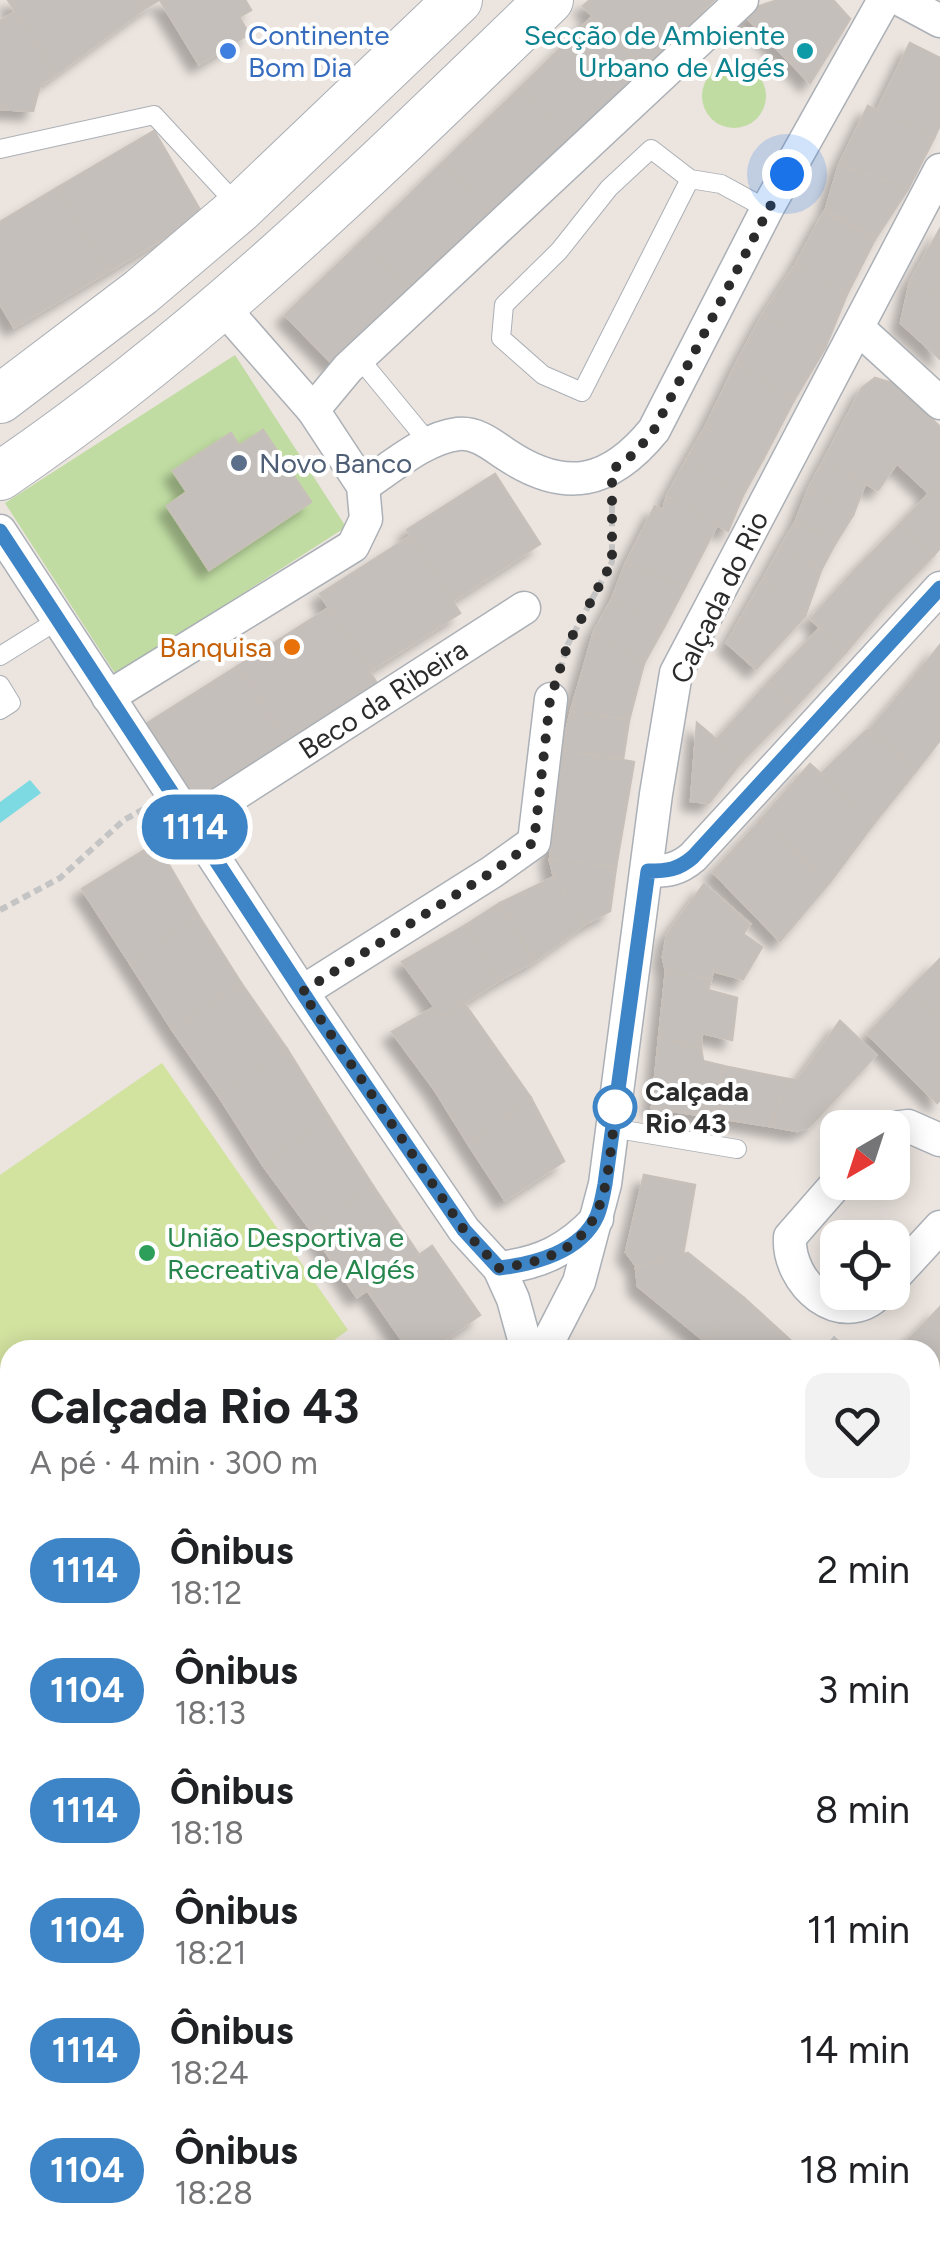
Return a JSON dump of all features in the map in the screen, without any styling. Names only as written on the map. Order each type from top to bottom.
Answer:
[{"type":"street","points":[[0,399],[142,292],[240,208],[458,0]]},
{"type":"street","points":[[0,476],[180,340],[324,216],[549,0]]},
{"type":"street","points":[[312,410],[358,358],[742,0]]},
{"type":"street","points":[[363,486],[429,443],[460,433],[481,437],[526,468],[565,481],[612,470],[635,453],[654,430],[767,209],[884,0]]},
{"type":"street","points":[[901,0],[940,21]]},
{"type":"street","points":[[391,65],[436,110]]},
{"type":"street","name":"Calçada do Rio","points":[[549,1340],[579,1282],[605,1184],[676,673],[940,170]]},
{"type":"street","points":[[108,697],[354,546],[366,520],[363,486],[312,410],[221,305]]},
{"type":"street","points":[[858,328],[940,403]]},
{"type":"street","points":[[0,531],[302,992],[464,1230],[499,1268],[513,1298],[524,1340]]},
{"type":"street","points":[[648,871],[681,867],[693,857],[940,588]]},
{"type":"street","name":"Beco da Ribeira","points":[[192,822],[524,608]]},
{"type":"street","points":[[302,992],[534,842],[550,700]]},
{"type":"street","points":[[910,1127],[940,1140]]},
{"type":"street","points":[[820,1298],[799,1279],[790,1237],[822,1200]]},
{"type":"street","points":[[499,1268],[524,1265],[563,1250],[596,1218]]},
{"type":"street","points":[[910,1259],[940,1227]]},
{"type":"lane","points":[[0,149],[154,115],[240,208]]},
{"type":"lane","points":[[690,178],[582,392],[543,375],[501,338],[504,305],[650,149],[690,178],[722,184],[767,209]]},
{"type":"lane","points":[[358,358],[429,443]]},
{"type":"lane","points":[[0,656],[58,620]]},
{"type":"lane","points":[[0,685],[11,703],[0,710]]},
{"type":"lane","points":[[612,1128],[736,1150]]},
{"type":"path","points":[[550,700],[568,644],[612,562],[612,470]]},
{"type":"path","points":[[0,910],[60,878],[124,820],[173,794]]},
{"type":"green space","points":[[734,64],[757,73],[766,96],[757,119],[734,128],[711,119],[702,96],[711,73]]},
{"type":"green space","points":[[235,355],[346,527],[116,675],[5,503]]},
{"type":"green space","name":"União Desportiva e Recreativa de Algés","points":[[162,1063],[348,1330],[334,1340],[0,1340],[0,1175]]},
{"type":"water","points":[[30,780],[41,793],[0,823],[0,802]]},
{"type":"building","points":[[8,0],[139,0],[144,9],[56,74]]},
{"type":"building","points":[[139,0],[159,0],[144,9]]},
{"type":"building","points":[[160,0],[245,0],[251,10],[239,17],[249,34],[199,64]]},
{"type":"building","points":[[590,0],[714,0],[644,68],[583,6]]},
{"type":"building","name":"Secção de Ambiente Urbano de Algés","points":[[778,0],[833,0],[850,19],[810,83],[742,12]]},
{"type":"building","points":[[15,12],[56,74],[40,85],[33,111],[0,109],[0,21]]},
{"type":"building","points":[[593,16],[644,68],[569,141],[519,89]]},
{"type":"building","points":[[910,43],[940,58],[940,125],[934,138],[877,111]]},
{"type":"building","points":[[519,89],[569,141],[492,216],[441,164]]},
{"type":"building","points":[[868,106],[934,138],[908,189],[839,165]]},
{"type":"building","points":[[154,131],[203,215],[107,272],[57,188]]},
{"type":"building","points":[[441,164],[492,216],[414,292],[363,240]]},
{"type":"building","points":[[839,165],[908,189],[875,239],[826,209]]},
{"type":"building","points":[[57,188],[107,272],[14,327],[0,304],[0,222]]},
{"type":"building","points":[[824,212],[875,239],[847,294],[796,264]]},
{"type":"building","points":[[940,229],[940,297],[910,282]]},
{"type":"building","points":[[363,240],[414,292],[336,367],[285,315]]},
{"type":"building","points":[[796,264],[847,294],[825,348],[762,316]]},
{"type":"building","points":[[910,282],[940,297],[940,359],[901,323]]},
{"type":"building","points":[[762,316],[825,348],[794,400],[736,364]]},
{"type":"building","points":[[736,364],[794,400],[763,459],[705,428]]},
{"type":"building","points":[[875,378],[896,384],[940,427],[940,482],[929,493],[897,463],[878,490],[823,462],[862,388]]},
{"type":"building","points":[[705,428],[763,459],[743,495],[686,461]]},
{"type":"building","points":[[263,430],[311,502],[209,570],[167,506],[187,492],[173,471],[231,433],[239,446]]},
{"type":"building","points":[[686,461],[743,495],[728,531],[667,496]]},
{"type":"building","points":[[823,462],[865,484],[853,515],[808,490]]},
{"type":"building","points":[[495,474],[540,544],[452,601],[407,530]]},
{"type":"building","points":[[940,482],[940,548],[934,555],[901,523]]},
{"type":"building","points":[[808,490],[853,515],[836,542],[796,521]]},
{"type":"building","points":[[667,496],[717,525],[685,587],[626,563],[655,506],[663,511]]},
{"type":"building","points":[[796,521],[836,542],[821,570],[781,547]]},
{"type":"building","points":[[901,523],[934,555],[888,602],[854,571]]},
{"type":"building","points":[[411,536],[460,613],[369,671],[320,594]]},
{"type":"building","points":[[781,547],[821,570],[805,616],[764,578]]},
{"type":"building","points":[[626,563],[685,587],[664,627],[612,599]]},
{"type":"building","points":[[854,571],[888,602],[846,652],[811,619]]},
{"type":"building","points":[[764,578],[805,616],[756,669],[727,643]]},
{"type":"building","points":[[612,599],[664,627],[644,663],[594,632]]},
{"type":"building","points":[[329,608],[378,685],[287,743],[238,666]]},
{"type":"building","points":[[820,628],[846,652],[796,706],[769,682]]},
{"type":"building","points":[[594,632],[644,663],[629,720],[571,711]]},
{"type":"building","points":[[940,645],[940,688],[920,670]]},
{"type":"building","points":[[238,666],[287,743],[192,804],[143,726]]},
{"type":"building","points":[[920,670],[940,688],[940,740],[916,771],[870,730]]},
{"type":"building","points":[[769,682],[796,706],[742,761],[716,740]]},
{"type":"building","points":[[571,711],[629,720],[623,759],[562,750]]},
{"type":"building","points":[[697,723],[742,761],[709,803],[691,801]]},
{"type":"building","points":[[867,730],[916,771],[875,822],[820,775]]},
{"type":"building","points":[[562,750],[634,762],[616,867],[550,860]]},
{"type":"building","points":[[810,764],[875,822],[830,882],[760,821]]},
{"type":"building","points":[[760,821],[830,882],[780,941],[713,872]]},
{"type":"building","points":[[156,843],[198,915],[130,963],[82,889]]},
{"type":"building","points":[[550,860],[616,867],[610,911],[585,924],[554,877]]},
{"type":"building","points":[[554,877],[585,924],[534,961],[500,903]]},
{"type":"building","points":[[704,884],[750,924],[743,934],[762,947],[743,979],[713,971],[711,979],[666,971],[663,957],[667,935]]},
{"type":"building","points":[[500,903],[534,961],[498,981],[466,925]]},
{"type":"building","points":[[198,915],[241,983],[172,1029],[130,963]]},
{"type":"building","points":[[466,925],[498,981],[442,1017],[402,962]]},
{"type":"building","points":[[940,959],[940,1018],[910,989]]},
{"type":"building","points":[[666,971],[711,979],[708,990],[737,998],[732,1040],[702,1033],[701,1048],[659,1038]]},
{"type":"building","points":[[241,983],[287,1049],[219,1096],[172,1029]]},
{"type":"building","points":[[910,989],[940,1018],[937,1103],[868,1034]]},
{"type":"building","points":[[464,1003],[531,1098],[469,1145],[392,1032],[435,1007],[442,1017]]},
{"type":"building","points":[[840,1021],[876,1055],[825,1110],[820,1110],[809,1127],[797,1131],[770,1126],[788,1079],[798,1080]]},
{"type":"building","points":[[659,1038],[701,1048],[703,1061],[723,1066],[713,1117],[652,1108]]},
{"type":"building","points":[[287,1049],[329,1117],[263,1165],[219,1096]]},
{"type":"building","points":[[723,1066],[788,1079],[770,1126],[713,1117]]},
{"type":"building","points":[[531,1098],[564,1161],[505,1200],[469,1145]]},
{"type":"building","points":[[329,1117],[373,1186],[311,1230],[263,1165]]},
{"type":"building","points":[[644,1175],[695,1185],[683,1254],[638,1268],[626,1252]]},
{"type":"building","points":[[373,1186],[419,1255],[357,1297],[311,1230]]},
{"type":"building","points":[[432,1246],[480,1315],[444,1340],[402,1340],[368,1291]]},
{"type":"building","points":[[688,1253],[744,1298],[704,1340],[638,1286],[636,1268]]},
{"type":"building","points":[[744,1298],[790,1340],[708,1340]]},
{"type":"building","points":[[940,1307],[940,1340],[909,1340]]},
{"type":"bus line","name":"1114","points":[[0,531],[322,1022],[464,1230],[499,1268],[524,1265],[563,1250],[596,1218],[605,1184],[648,871],[681,867],[693,857],[940,588]]},
{"type":"place","name":"Continente Bom Dia","points":[[228,51]]},
{"type":"place","name":"Secção de Ambiente Urbano de Algés","points":[[805,51]]},
{"type":"place","name":"Novo Banco","points":[[239,463]]},
{"type":"place","name":"Banquisa","points":[[292,647]]},
{"type":"place","name":"Calçada Rio 43","points":[[615,1107]]},
{"type":"place","name":"União Desportiva e Recreativa de Algés","points":[[147,1253]]},
{"type":"route","points":[[615,1107],[618,1094],[596,1218],[563,1250],[524,1265],[499,1268],[464,1230],[302,992],[534,842],[550,700],[568,644],[612,562],[612,470],[635,453],[654,430],[787,174]]}]
